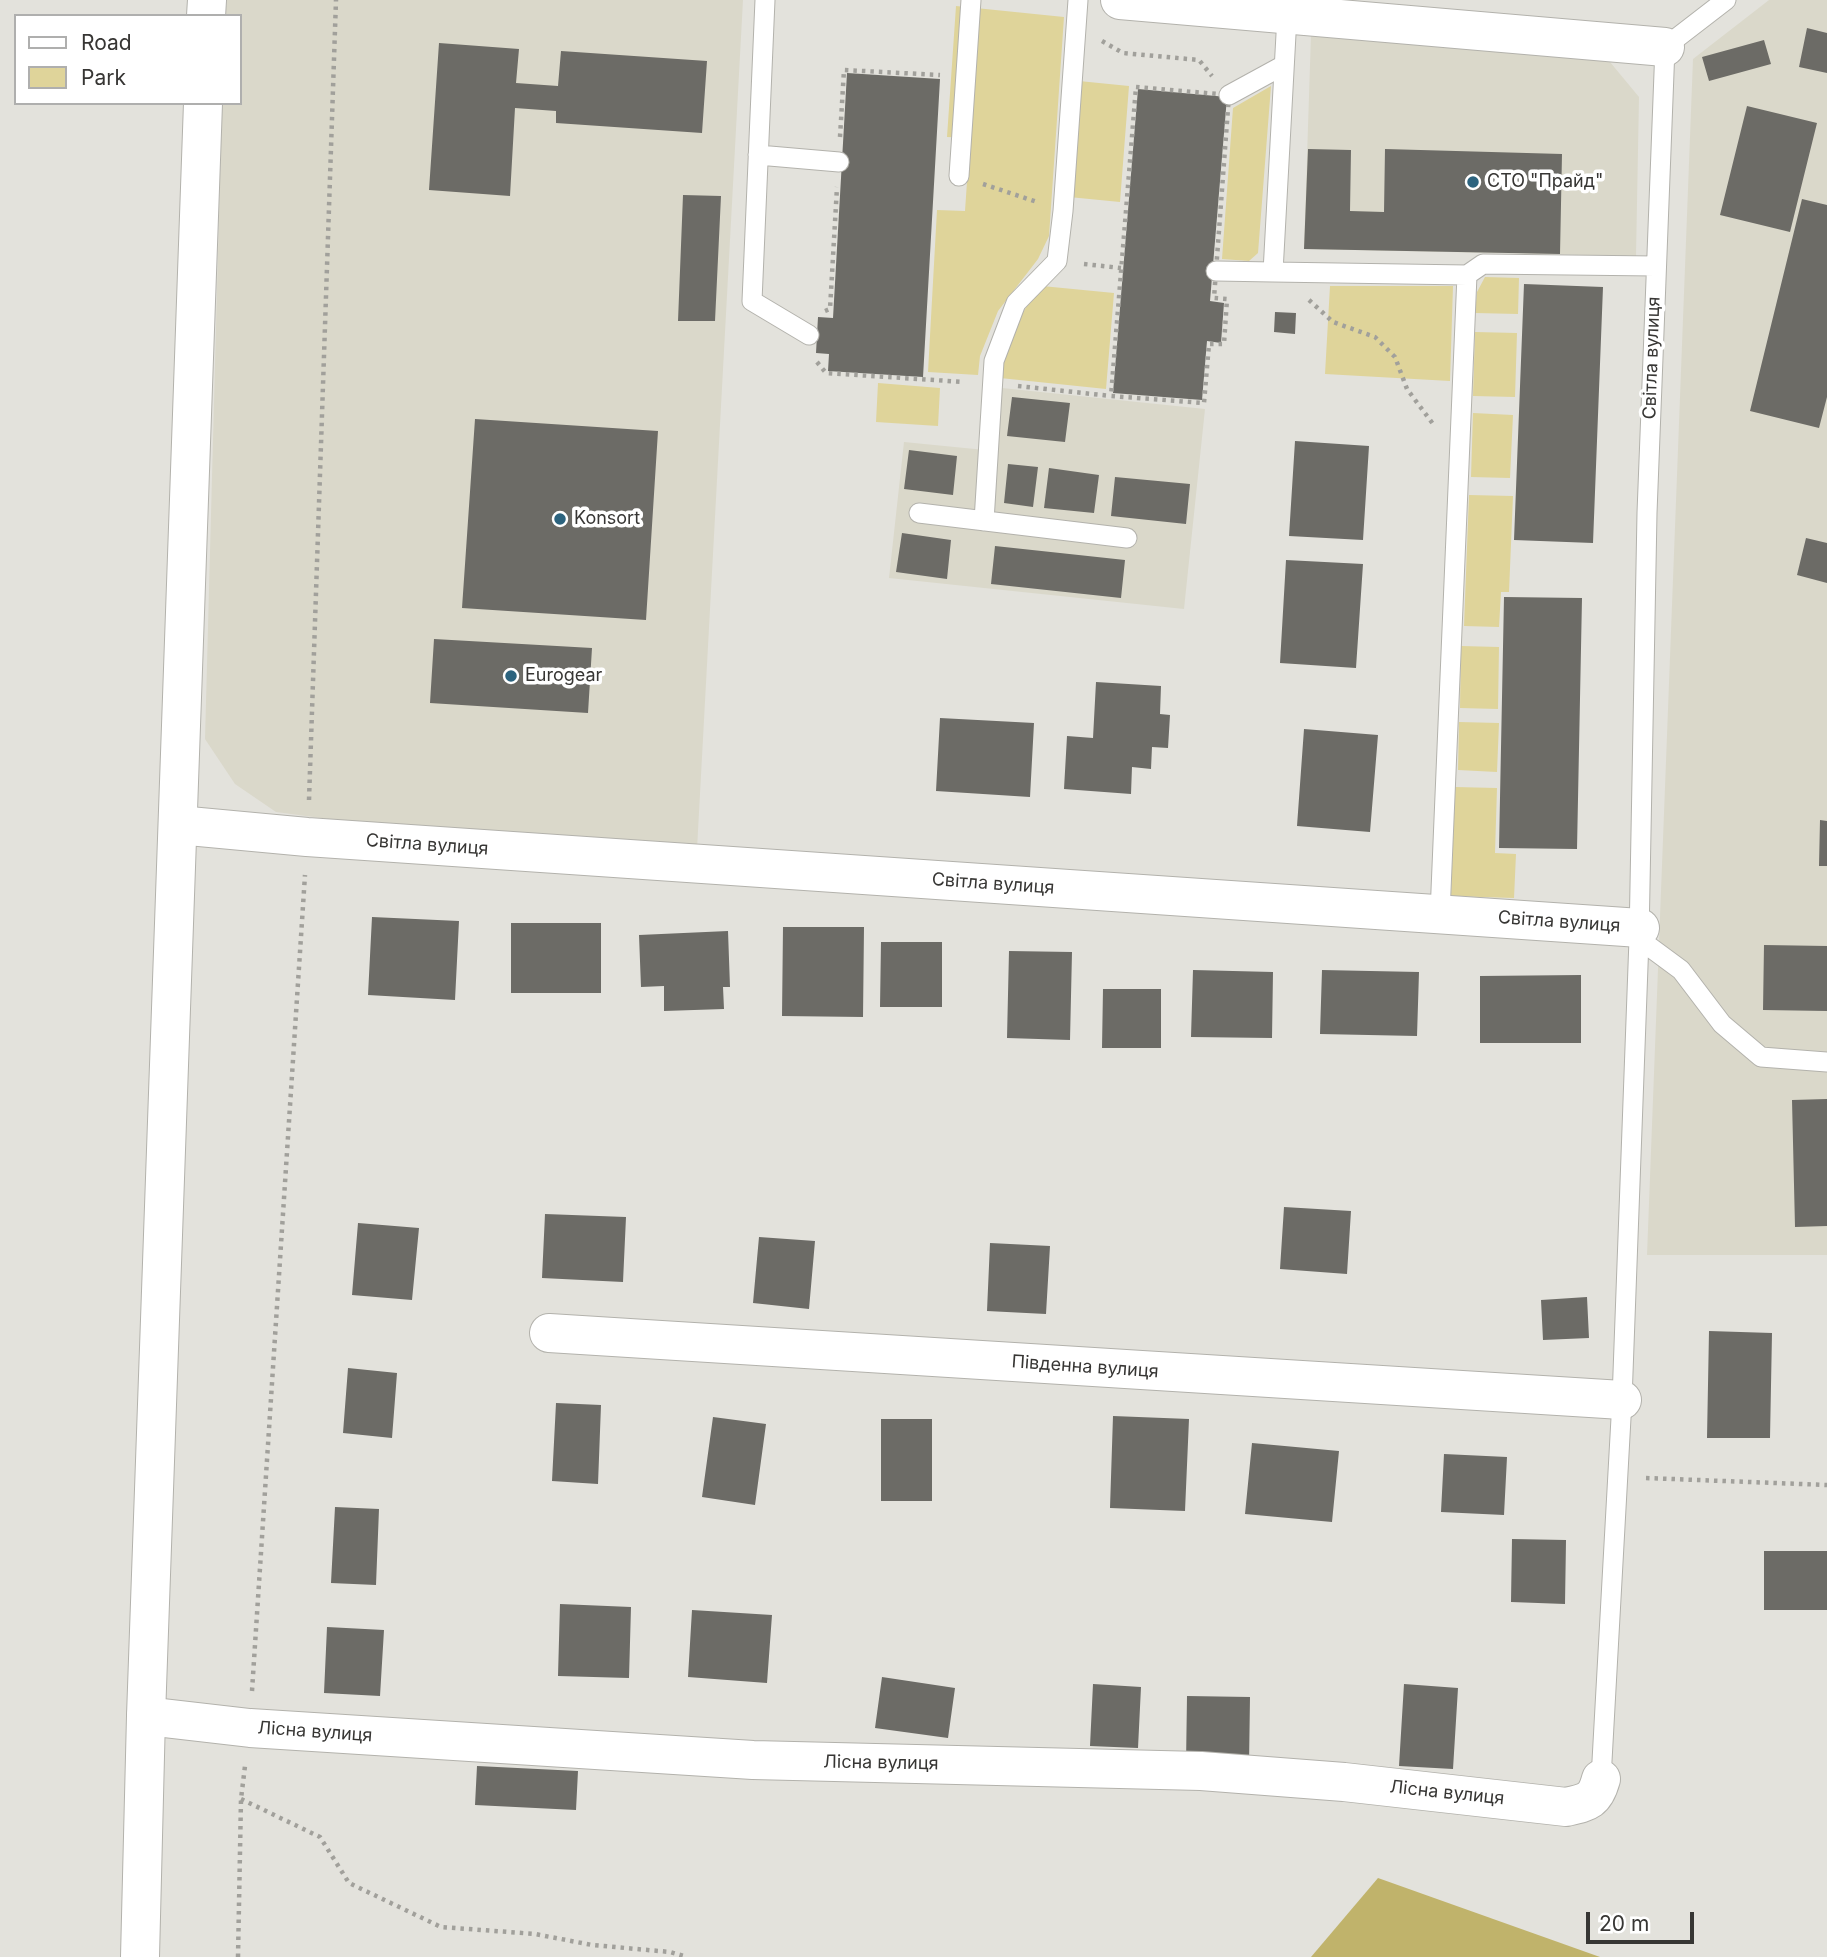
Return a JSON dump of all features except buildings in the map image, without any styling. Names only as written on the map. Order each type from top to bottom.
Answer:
[{"type":"street","points":[[1120,0],[1665,47]]},
{"type":"street","points":[[140,1957],[146,1716],[203,105]]},
{"type":"street","name":"Світла вулиця","points":[[178,825],[307,837],[1440,915],[1640,934]]},
{"type":"street","name":"Південна вулиця","points":[[548,1333],[1622,1400]]},
{"type":"street","name":"Лісна вулиця","points":[[146,1716],[250,1728],[753,1760],[1201,1771],[1344,1782],[1566,1807],[1585,1803],[1597,1793],[1601,1779]]},
{"type":"lane","points":[[765,0],[752,301],[810,335]]},
{"type":"lane","points":[[959,176],[971,0]]},
{"type":"lane","points":[[984,521],[994,361],[1016,303],[1057,261],[1079,0]]},
{"type":"lane","points":[[1665,47],[1726,0]]},
{"type":"lane","points":[[1280,272],[1287,16]]},
{"type":"lane","name":"Світла вулиця","points":[[1640,934],[1645,563],[1665,47]]},
{"type":"lane","points":[[1225,90],[1284,65]]},
{"type":"lane","points":[[758,155],[839,162]]},
{"type":"lane","points":[[1216,271],[1467,275],[1483,264],[1655,266]]},
{"type":"lane","points":[[1440,915],[1467,275]]},
{"type":"lane","points":[[919,513],[1127,538]]},
{"type":"lane","points":[[1640,934],[1681,970],[1722,1024],[1761,1057],[1827,1062]]},
{"type":"lane","points":[[1601,1779],[1622,1400],[1640,934]]},
{"type":"path","points":[[238,1957],[241,1799],[250,1728],[307,837],[336,0]]},
{"type":"path","points":[[1076,27],[1123,53],[1199,60],[1214,77]]},
{"type":"path","points":[[943,75],[844,70],[830,309],[815,314],[810,335],[812,355],[827,373],[993,383],[1111,396],[1205,403],[1209,344],[1224,344],[1227,299],[1214,298],[1225,90],[1136,87],[1111,396]]},
{"type":"path","points":[[959,176],[1063,211]]},
{"type":"path","points":[[1057,261],[1121,268]]},
{"type":"path","points":[[1280,272],[1333,322],[1375,337],[1395,357],[1406,389],[1460,461]]},
{"type":"path","points":[[1618,1477],[1827,1485]]},
{"type":"path","points":[[241,1799],[320,1837],[349,1882],[441,1927],[535,1934],[592,1945],[670,1952],[687,1957]]},
{"type":"shaded area","points":[[227,0],[743,0],[697,849],[336,820],[276,812],[235,784],[205,739],[222,105],[242,105],[242,14],[225,14]]},
{"type":"shaded area","points":[[1769,0],[1827,0],[1827,1255],[1647,1255],[1693,59]]},
{"type":"shaded area","points":[[1311,35],[1605,56],[1639,97],[1636,256],[1304,249]]},
{"type":"shaded area","points":[[1002,388],[1205,409],[1184,609],[889,578],[904,442],[995,451]]},
{"type":"shaded area","points":[[1378,1878],[1600,1957],[1311,1957]]},
{"type":"green space","points":[[956,6],[1064,17],[1049,236],[1038,259],[998,311],[980,356],[978,375],[928,372],[937,210],[965,211],[970,138],[947,137]]},
{"type":"green space","points":[[1079,81],[1129,86],[1120,202],[1069,197]]},
{"type":"green space","points":[[1271,86],[1258,253],[1249,261],[1222,259],[1233,108]]},
{"type":"green space","points":[[1485,277],[1519,278],[1518,314],[1475,313],[1477,292]]},
{"type":"green space","points":[[1042,286],[1114,293],[1106,389],[1000,378],[1015,329],[1026,307]]},
{"type":"green space","points":[[1330,286],[1453,286],[1450,381],[1325,374]]},
{"type":"green space","points":[[1475,332],[1517,333],[1515,397],[1473,396]]},
{"type":"green space","points":[[878,383],[940,388],[938,426],[876,422]]},
{"type":"green space","points":[[1473,413],[1513,415],[1510,478],[1471,477]]},
{"type":"green space","points":[[1469,495],[1513,496],[1509,592],[1501,592],[1499,627],[1464,626]]},
{"type":"green space","points":[[1461,646],[1499,647],[1498,709],[1460,708]]},
{"type":"green space","points":[[1459,722],[1499,723],[1497,772],[1458,770]]},
{"type":"green space","points":[[1455,787],[1497,788],[1495,853],[1516,854],[1514,898],[1451,896]]},
{"type":"place","name":"СТО \"Прайд\"","points":[[1473,182]]},
{"type":"place","name":"Konsort","points":[[560,519]]},
{"type":"place","name":"Eurogear","points":[[511,676]]}]
